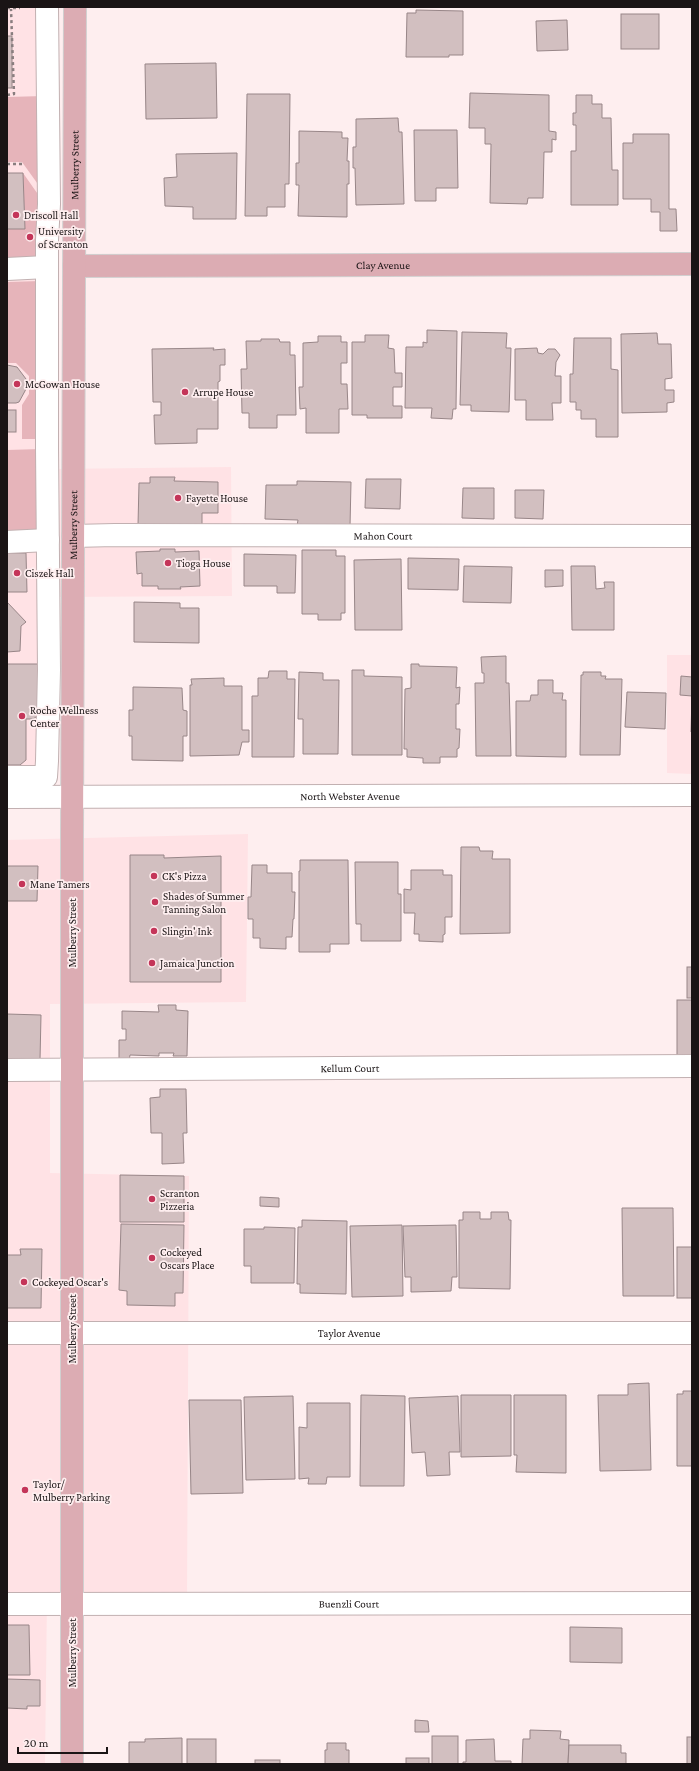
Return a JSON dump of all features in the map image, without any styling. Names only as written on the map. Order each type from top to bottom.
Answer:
[{"type":"main road","name":"Mulberry Street","points":[[72,1764],[72,797],[75,7]]},
{"type":"main road","name":"Clay Avenue","points":[[74,266],[692,264]]},
{"type":"street","points":[[7,777],[46,777],[48,761],[49,670],[46,448],[47,267],[49,204],[47,7]]},
{"type":"street","points":[[7,269],[47,267]]},
{"type":"street","name":"Mahon Court","points":[[73,536],[116,534],[692,536]]},
{"type":"street","points":[[7,542],[48,540]]},
{"type":"street","name":"North Webster Avenue","points":[[7,797],[692,795]]},
{"type":"street","name":"Kellum Court","points":[[7,1070],[692,1066]]},
{"type":"street","name":"Taylor Avenue","points":[[7,1333],[692,1333]]},
{"type":"street","name":"Buenzli Court","points":[[7,1604],[692,1603]]},
{"type":"path","points":[[7,95],[14,94],[11,9]]},
{"type":"shaded area","name":"University of Scranton","points":[[7,7],[53,7],[55,469],[231,467],[232,596],[55,597],[53,775],[7,782]]},
{"type":"shaded area","points":[[44,96],[45,194],[22,162],[7,162],[7,97]]},
{"type":"shaded area","points":[[23,173],[42,200],[41,260],[7,262],[7,229],[25,228]]},
{"type":"shaded area","points":[[41,281],[41,439],[22,439],[22,405],[29,394],[29,376],[16,363],[7,363],[7,282]]},
{"type":"shaded area","points":[[41,449],[43,530],[7,532],[7,450]]},
{"type":"shaded area","points":[[667,655],[692,655],[692,774],[667,773]]},
{"type":"shaded area","points":[[248,834],[246,1002],[50,1004],[50,1173],[189,1176],[187,1602],[47,1597],[45,1764],[7,1764],[7,840]]},
{"type":"building","points":[[416,10],[463,11],[463,55],[449,55],[449,57],[406,57],[407,13],[416,13]]},
{"type":"building","points":[[621,14],[659,14],[659,49],[621,49]]},
{"type":"building","points":[[567,20],[568,50],[537,51],[536,21]]},
{"type":"building","points":[[7,36],[12,36],[12,88],[7,88]]},
{"type":"building","points":[[216,63],[217,118],[146,119],[145,64]]},
{"type":"building","points":[[470,93],[549,95],[549,131],[556,132],[556,140],[552,139],[552,152],[544,152],[543,198],[528,198],[527,204],[490,203],[491,144],[485,144],[485,128],[469,128]]},
{"type":"building","points":[[247,94],[290,94],[289,184],[285,184],[285,207],[267,207],[267,216],[245,216]]},
{"type":"building","points":[[576,95],[592,95],[592,104],[602,104],[602,118],[611,118],[612,170],[618,170],[618,205],[571,205],[571,151],[576,151],[576,125],[573,125],[573,113],[576,113]]},
{"type":"building","points":[[398,118],[399,132],[402,132],[404,204],[356,205],[353,147],[356,147],[356,119]]},
{"type":"building","points":[[414,130],[457,130],[458,188],[436,188],[436,201],[415,201]]},
{"type":"building","points":[[299,131],[342,132],[342,138],[348,138],[347,161],[349,161],[349,184],[347,184],[347,217],[298,216],[299,185],[296,185],[296,163],[299,163]]},
{"type":"building","points":[[633,134],[669,134],[669,209],[676,209],[677,231],[660,231],[660,212],[651,212],[651,199],[623,199],[623,143],[633,143]]},
{"type":"building","points":[[237,153],[236,219],[193,219],[193,207],[165,206],[164,178],[177,177],[176,154]]},
{"type":"building","name":"Driscoll Hall","points":[[7,173],[23,173],[25,229],[7,229]]},
{"type":"building","points":[[427,330],[457,331],[456,409],[453,409],[452,419],[431,418],[432,408],[405,408],[406,347],[423,347],[423,342],[427,343]]},
{"type":"building","points":[[462,332],[507,333],[506,348],[511,348],[509,412],[471,411],[471,405],[460,405]]},
{"type":"building","points":[[657,333],[658,344],[671,344],[672,378],[665,379],[665,390],[674,390],[674,402],[667,403],[667,412],[622,413],[621,334]]},
{"type":"building","points":[[365,335],[389,335],[388,348],[394,349],[395,373],[402,373],[402,387],[393,387],[393,406],[402,406],[402,418],[367,418],[367,415],[352,415],[352,342],[365,342]]},
{"type":"building","points":[[318,336],[341,336],[341,342],[347,342],[347,363],[341,363],[341,384],[347,384],[348,409],[339,409],[339,433],[306,433],[306,408],[300,409],[299,387],[303,387],[303,343],[318,342]]},
{"type":"building","points":[[574,338],[611,338],[611,369],[618,370],[618,437],[596,437],[596,419],[581,419],[581,410],[576,410],[576,402],[570,402],[570,374],[573,374]]},
{"type":"building","points":[[261,339],[279,339],[280,342],[290,342],[290,355],[295,355],[296,415],[277,415],[277,428],[249,428],[249,413],[242,413],[241,369],[247,369],[246,341],[261,341]]},
{"type":"building","name":"Arrupe House","points":[[214,348],[213,350],[225,349],[225,365],[220,365],[220,381],[218,382],[218,429],[197,429],[197,443],[155,444],[154,415],[161,415],[161,402],[153,402],[152,349]]},
{"type":"building","points":[[537,348],[538,353],[543,354],[548,349],[555,349],[560,355],[556,362],[555,376],[561,376],[561,403],[552,403],[553,420],[526,420],[526,400],[515,400],[515,349]]},
{"type":"building","name":"McGowan House","points":[[7,365],[17,367],[26,379],[27,386],[25,391],[19,402],[16,403],[7,403]]},
{"type":"building","name":"McGowan House","points":[[7,410],[16,410],[16,432],[7,432]]},
{"type":"building","name":"Fayette House","points":[[150,477],[175,477],[174,481],[218,482],[218,513],[202,513],[202,525],[138,525],[139,483],[150,483]]},
{"type":"building","points":[[366,479],[401,479],[400,509],[365,508]]},
{"type":"building","points":[[297,481],[351,482],[350,527],[297,526],[298,520],[265,519],[266,485],[297,485]]},
{"type":"building","points":[[463,488],[494,488],[494,519],[462,518]]},
{"type":"building","points":[[515,490],[544,490],[543,519],[515,518]]},
{"type":"building","name":"Tioga House","points":[[160,549],[175,549],[175,552],[199,551],[200,586],[180,587],[181,589],[158,589],[158,586],[142,586],[142,573],[137,574],[136,552],[160,551]]},
{"type":"building","points":[[302,550],[336,550],[336,556],[345,556],[345,613],[341,613],[341,620],[318,620],[318,614],[302,614]]},
{"type":"building","name":"Ciszek Hall","points":[[7,553],[26,553],[27,592],[7,592]]},
{"type":"building","points":[[244,554],[296,555],[295,593],[277,593],[277,586],[244,586]]},
{"type":"building","points":[[408,558],[459,559],[458,590],[408,589]]},
{"type":"building","points":[[401,559],[402,630],[355,630],[354,560]]},
{"type":"building","points":[[464,566],[512,567],[511,603],[463,602]]},
{"type":"building","points":[[571,566],[595,566],[596,589],[605,588],[604,582],[614,582],[614,630],[572,630]]},
{"type":"building","points":[[545,570],[563,570],[563,586],[545,587]]},
{"type":"building","name":"Ciszek Hall","points":[[7,602],[26,622],[21,626],[20,651],[7,652]]},
{"type":"building","points":[[134,602],[180,603],[180,608],[199,608],[199,643],[134,642]]},
{"type":"building","points":[[506,656],[506,683],[509,683],[511,756],[476,756],[475,683],[484,683],[481,657]]},
{"type":"building","name":"Roche Wellness Center","points":[[7,664],[40,664],[39,715],[33,719],[26,719],[26,760],[20,765],[7,765]]},
{"type":"building","points":[[411,664],[419,664],[419,666],[457,667],[456,688],[460,687],[459,704],[456,704],[456,729],[460,729],[457,757],[440,757],[440,763],[423,763],[423,758],[407,757],[407,749],[404,749],[405,689],[411,688]]},
{"type":"building","points":[[352,670],[364,670],[364,676],[402,677],[402,755],[352,755]]},
{"type":"building","points":[[269,671],[287,671],[287,679],[295,679],[294,757],[252,757],[252,696],[258,696],[258,678],[268,678]]},
{"type":"building","points":[[299,672],[323,673],[323,680],[339,680],[338,754],[303,754],[303,719],[298,719]]},
{"type":"building","points":[[583,672],[601,672],[601,676],[606,676],[605,679],[622,679],[620,755],[580,755],[581,675],[583,675]]},
{"type":"building","points":[[681,676],[692,677],[692,696],[680,695]]},
{"type":"building","points":[[224,678],[224,686],[242,686],[242,730],[249,730],[249,742],[242,742],[239,755],[190,756],[191,679]]},
{"type":"building","points":[[538,680],[553,680],[553,693],[563,693],[562,700],[566,700],[566,757],[516,756],[516,701],[530,701],[531,695],[538,695]]},
{"type":"building","points":[[133,687],[182,688],[183,710],[187,711],[187,736],[183,736],[183,761],[132,760],[132,736],[129,736],[129,710],[133,710]]},
{"type":"building","points":[[627,692],[666,693],[665,729],[625,727]]},
{"type":"building","points":[[692,696],[692,732],[691,732]]},
{"type":"building","points":[[461,847],[479,847],[480,851],[493,851],[492,859],[510,859],[510,933],[460,934]]},
{"type":"building","points":[[130,855],[164,855],[164,858],[221,856],[221,982],[130,982]]},
{"type":"building","points":[[300,860],[348,860],[349,944],[330,944],[330,952],[299,952]]},
{"type":"building","points":[[355,862],[398,862],[398,894],[401,894],[401,941],[361,941],[361,924],[356,924]]},
{"type":"building","points":[[252,865],[267,865],[267,873],[292,873],[292,892],[295,892],[294,919],[292,937],[286,937],[286,949],[260,948],[260,938],[253,938],[253,919],[248,919],[248,897],[251,897]]},
{"type":"building","name":"Mane Tamers","points":[[7,866],[38,866],[37,901],[7,901]]},
{"type":"building","points":[[411,870],[443,870],[443,875],[452,875],[452,917],[445,917],[445,934],[443,935],[443,942],[419,941],[419,934],[414,934],[415,913],[404,913],[404,889],[411,890]]},
{"type":"building","points":[[687,967],[692,967],[692,998],[687,998]]},
{"type":"building","points":[[677,1000],[692,1000],[692,1063],[677,1063]]},
{"type":"building","points":[[158,1005],[176,1005],[176,1010],[188,1011],[187,1056],[173,1056],[174,1053],[159,1053],[159,1056],[130,1055],[129,1061],[119,1061],[119,1040],[126,1040],[126,1029],[122,1029],[122,1011],[159,1012]]},
{"type":"building","points":[[7,1014],[41,1015],[40,1060],[7,1064]]},
{"type":"building","points":[[160,1089],[186,1089],[187,1133],[183,1133],[184,1163],[162,1164],[162,1133],[151,1133],[150,1098],[160,1097]]},
{"type":"building","name":"Scranton Pizzeria","points":[[120,1175],[184,1176],[184,1222],[120,1222]]},
{"type":"building","points":[[260,1197],[279,1198],[279,1207],[260,1206]]},
{"type":"building","points":[[622,1208],[673,1208],[674,1296],[623,1296]]},
{"type":"building","points":[[463,1212],[480,1212],[480,1219],[491,1219],[491,1212],[508,1212],[509,1220],[511,1220],[510,1289],[459,1288],[459,1220],[463,1220]]},
{"type":"building","points":[[302,1220],[347,1221],[346,1294],[300,1293],[300,1284],[297,1284],[298,1227],[302,1227]]},
{"type":"building","name":"Cockeyed Oscars Place","points":[[121,1224],[184,1225],[183,1293],[175,1293],[175,1306],[127,1305],[127,1291],[119,1290]]},
{"type":"building","points":[[402,1225],[403,1296],[352,1297],[350,1226]]},
{"type":"building","points":[[456,1225],[457,1277],[452,1277],[451,1291],[411,1292],[411,1277],[405,1277],[403,1226]]},
{"type":"building","points":[[264,1227],[295,1228],[294,1283],[251,1283],[251,1266],[244,1266],[244,1229],[264,1229]]},
{"type":"building","points":[[677,1247],[692,1247],[692,1298],[677,1298]]},
{"type":"building","name":"Cockeyed Oscar's","points":[[20,1249],[42,1249],[41,1308],[7,1308],[7,1255],[21,1255]]},
{"type":"building","points":[[649,1383],[651,1470],[600,1471],[598,1395],[628,1395],[628,1384]]},
{"type":"building","points":[[683,1391],[692,1391],[692,1466],[677,1466],[677,1394],[683,1394]]},
{"type":"building","points":[[361,1395],[405,1396],[404,1486],[360,1486]]},
{"type":"building","points":[[461,1395],[511,1395],[511,1456],[461,1457]]},
{"type":"building","points":[[514,1395],[566,1395],[566,1473],[516,1472],[517,1455],[514,1455]]},
{"type":"building","points":[[293,1396],[295,1479],[246,1480],[244,1397]]},
{"type":"building","points":[[458,1396],[460,1452],[449,1452],[450,1475],[427,1476],[425,1452],[412,1453],[409,1398]]},
{"type":"building","points":[[189,1400],[241,1400],[243,1493],[191,1494]]},
{"type":"building","points":[[307,1403],[350,1403],[350,1477],[327,1477],[326,1484],[308,1484],[309,1478],[299,1479],[299,1427],[307,1428]]},
{"type":"building","points":[[7,1625],[29,1625],[30,1675],[7,1675]]},
{"type":"building","points":[[570,1627],[622,1628],[622,1663],[570,1662]]},
{"type":"building","points":[[7,1679],[40,1680],[40,1706],[27,1706],[27,1709],[7,1708]]},
{"type":"building","points":[[415,1720],[428,1721],[429,1732],[415,1732]]},
{"type":"building","points":[[530,1730],[561,1731],[560,1739],[569,1740],[568,1764],[522,1764],[523,1739],[530,1739]]},
{"type":"building","points":[[432,1736],[458,1736],[458,1764],[432,1764]]},
{"type":"building","points":[[687,1737],[692,1737],[692,1764],[687,1764]]},
{"type":"building","points":[[182,1738],[182,1764],[129,1764],[129,1742],[145,1742],[145,1739]]},
{"type":"building","points":[[187,1739],[216,1739],[216,1764],[187,1764]]},
{"type":"building","points":[[494,1739],[495,1761],[511,1761],[511,1764],[463,1764],[463,1762],[466,1762],[466,1740]]},
{"type":"building","points":[[327,1743],[346,1743],[346,1750],[349,1750],[349,1764],[325,1764],[325,1750],[327,1750]]},
{"type":"building","points":[[569,1745],[621,1745],[621,1753],[626,1753],[626,1764],[568,1764]]},
{"type":"building","points":[[406,1758],[429,1758],[429,1764],[406,1764]]},
{"type":"building","points":[[255,1760],[280,1760],[280,1764],[255,1764]]},
{"type":"place","name":"Driscoll Hall","points":[[16,215]]},
{"type":"place","name":"University of Scranton","points":[[30,237]]},
{"type":"place","name":"McGowan House","points":[[17,384]]},
{"type":"place","name":"Arrupe House","points":[[185,392]]},
{"type":"place","name":"Fayette House","points":[[178,498]]},
{"type":"place","name":"Tioga House","points":[[168,563]]},
{"type":"place","name":"Ciszek Hall","points":[[17,573]]},
{"type":"place","name":"Roche Wellness Center","points":[[22,716]]},
{"type":"place","name":"CK's Pizza","points":[[154,876]]},
{"type":"place","name":"Mane Tamers","points":[[22,884]]},
{"type":"place","name":"Shades of Summer Tanning Salon","points":[[155,902]]},
{"type":"place","name":"Slingin' Ink","points":[[154,931]]},
{"type":"place","name":"Jamaica Junction","points":[[152,963]]},
{"type":"place","name":"Scranton Pizzeria","points":[[152,1199]]},
{"type":"place","name":"Cockeyed Oscars Place","points":[[152,1258]]},
{"type":"place","name":"Cockeyed Oscar's","points":[[24,1282]]},
{"type":"place","name":"Taylor/ Mulberry Parking","points":[[25,1490]]}]
